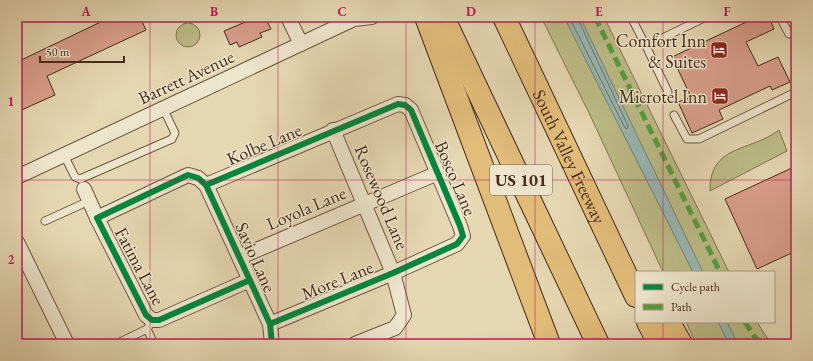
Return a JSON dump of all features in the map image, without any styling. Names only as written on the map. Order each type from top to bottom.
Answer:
[{"type":"highway","points":[[426,17],[549,344]]},
{"type":"highway","name":"US 101","points":[[443,17],[598,344]]},
{"type":"highway","name":"South Valley Freeway","points":[[504,17],[635,294]]},
{"type":"highway","points":[[544,102],[639,271]]},
{"type":"highway","points":[[648,323],[659,344]]},
{"type":"highway","points":[[670,323],[681,344]]},
{"type":"street","points":[[288,17],[301,44]]},
{"type":"street","name":"Barrett Avenue","points":[[17,177],[354,20],[372,17]]},
{"type":"street","name":"Kolbe Lane","points":[[206,185],[333,130],[398,104],[405,105]]},
{"type":"street","name":"Bosco Lane","points":[[393,273],[457,244],[463,236],[438,173],[410,110],[405,105]]},
{"type":"street","name":"Rosewood Lane","points":[[333,130],[393,273],[404,315],[395,328],[355,344]]},
{"type":"street","name":"Loyola Lane","points":[[240,257],[438,173]]},
{"type":"street","name":"Fatima Lane","points":[[98,218],[188,175],[198,178],[206,185]]},
{"type":"street","name":"Savio Lane","points":[[206,185],[270,324],[272,344]]},
{"type":"street","name":"Fatima Lane","points":[[87,195],[150,325],[250,280]]},
{"type":"street","points":[[17,242],[67,344]]},
{"type":"street","name":"More Lane","points":[[270,324],[393,273]]},
{"type":"lane","points":[[631,17],[668,92]]},
{"type":"lane","points":[[646,46],[706,17]]},
{"type":"lane","points":[[780,17],[789,34],[796,32]]},
{"type":"lane","points":[[674,115],[687,139],[699,139],[796,92]]},
{"type":"lane","points":[[64,155],[75,177],[80,180],[172,139],[175,133],[163,108]]},
{"type":"lane","points":[[45,221],[87,195]]},
{"type":"lane","points":[[116,344],[150,325],[154,344]]},
{"type":"green space","points":[[541,17],[604,17],[729,271],[663,271],[590,115]]},
{"type":"green space","points":[[188,23],[193,24],[199,30],[199,40],[193,46],[188,47],[183,46],[177,40],[176,35],[177,30],[183,24]]},
{"type":"green space","points":[[779,130],[787,151],[710,191],[712,176],[716,165],[724,157],[734,151],[768,137]]},
{"type":"green space","points":[[686,323],[758,323],[771,344],[696,344]]},
{"type":"water","points":[[564,17],[580,17],[703,271],[692,271]]},
{"type":"water","points":[[718,323],[728,323],[738,344],[729,344]]},
{"type":"building","points":[[111,17],[140,17],[146,30],[47,76],[55,95],[17,112],[17,62]]},
{"type":"building","points":[[257,17],[265,17],[271,29],[260,33],[262,37],[239,47],[237,42],[230,45],[224,31]]},
{"type":"building","points":[[757,17],[769,17],[774,29],[746,42],[758,66],[778,57],[790,82],[772,90],[770,86],[719,110],[723,119],[692,133],[678,102],[691,97],[672,57]]},
{"type":"building","points":[[796,166],[796,251],[757,269],[725,199]]},
{"type":"marked path","points":[[595,17],[720,271]]},
{"type":"marked path","points":[[746,323],[761,344]]},
{"type":"cycle path","points":[[206,185],[398,104],[405,105],[411,110],[463,236],[457,244],[393,273],[270,324]]},
{"type":"cycle path","points":[[250,280],[159,320],[152,320],[146,315],[97,218],[188,175],[198,178],[206,185],[270,324],[272,344]]},
{"type":"place","name":"Comfort Inn & Suites","points":[[719,50]]},
{"type":"place","name":"Microtel Inn","points":[[720,96]]}]
